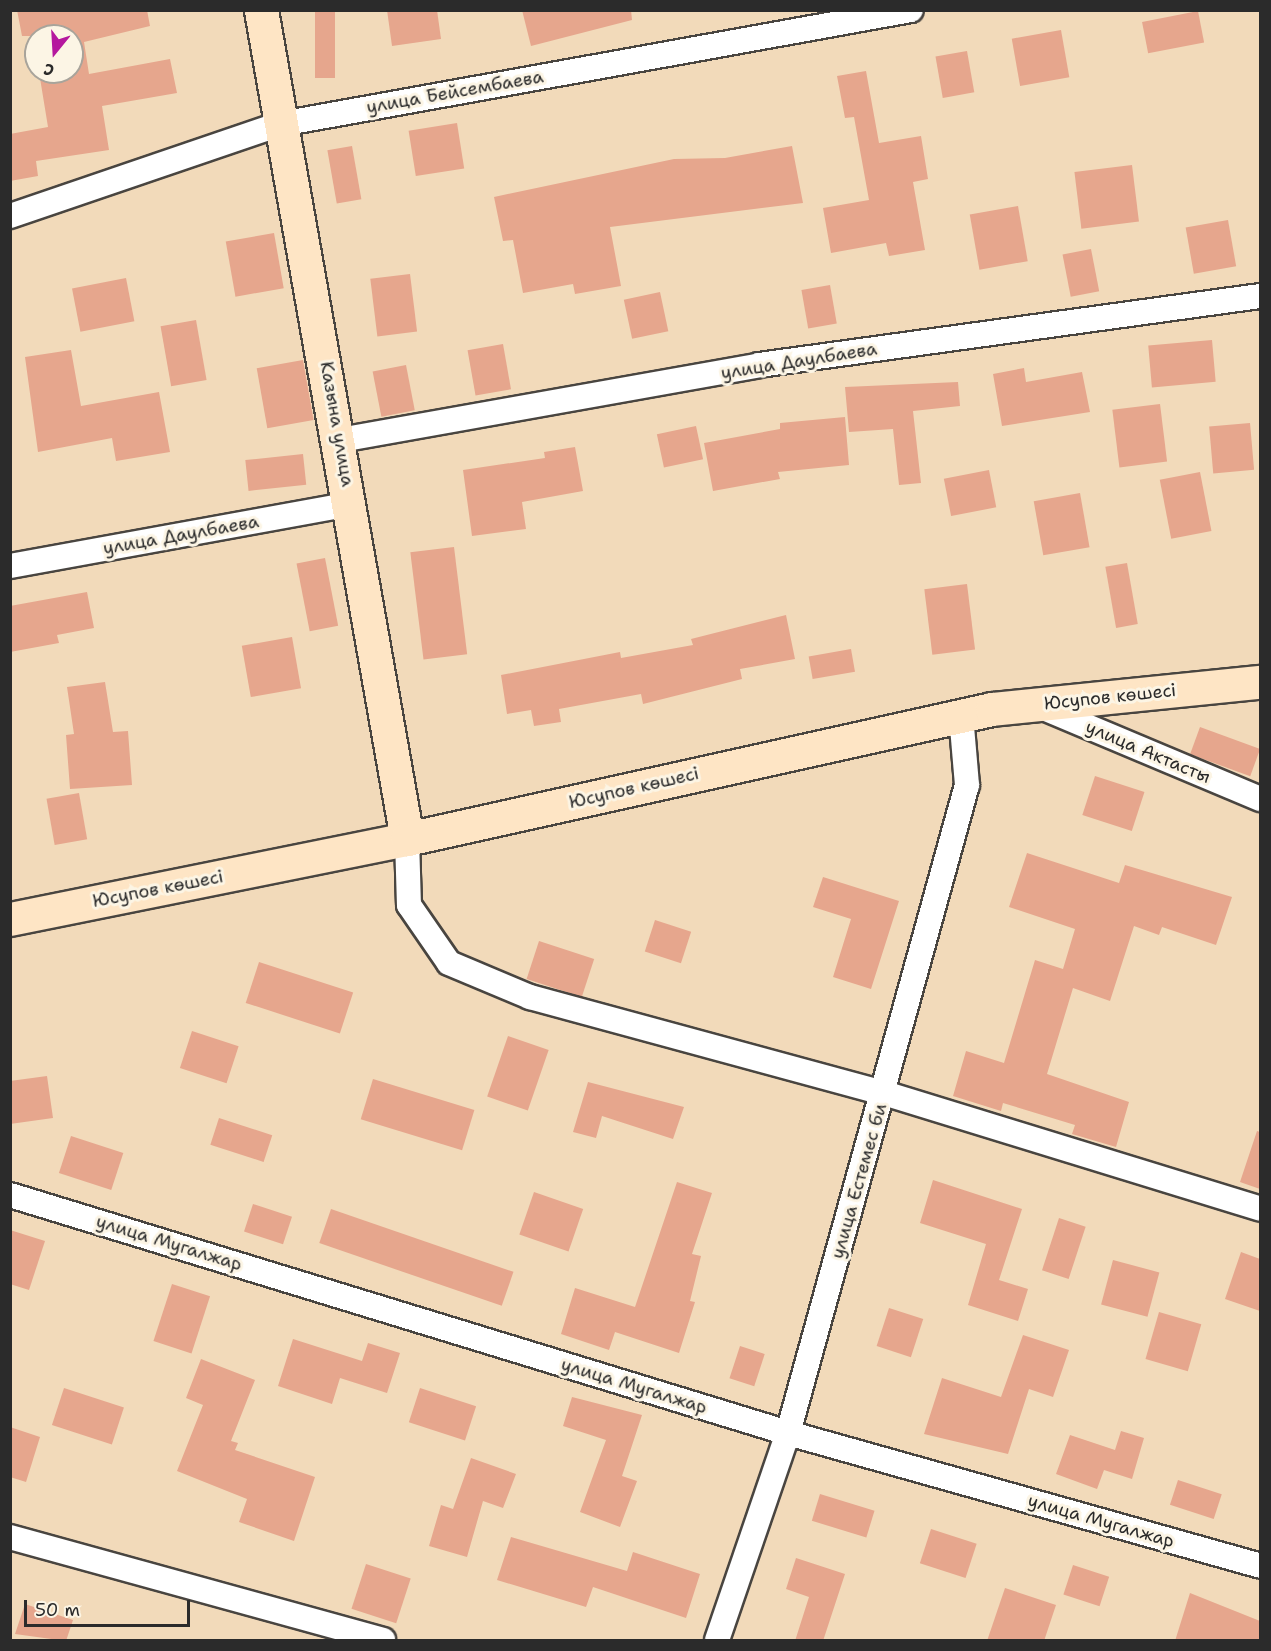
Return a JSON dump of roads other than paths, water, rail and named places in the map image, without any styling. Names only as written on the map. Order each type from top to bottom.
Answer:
[{"type":"street","name":"Казына улица","points":[[261,10],[340,440],[408,839]]},
{"type":"street","name":"улица Бейсембаева","points":[[10,216],[281,124],[911,10]]},
{"type":"street","name":"улица Даулбаева","points":[[340,440],[759,366],[1260,296]]},
{"type":"street","name":"улица Даулбаева","points":[[10,566],[351,504]]},
{"type":"street","name":"Юсупов көшесі","points":[[10,919],[408,839],[962,715],[1036,704],[1260,682]]},
{"type":"street","name":"улица Актасты","points":[[1036,704],[1260,799]]},
{"type":"street","name":"улица Естемес би","points":[[717,1641],[788,1433],[968,785],[962,715]]},
{"type":"street","points":[[408,839],[409,905],[449,963],[530,997],[884,1093],[1140,1175],[1260,1209]]},
{"type":"street","name":"улица Мугалжар","points":[[10,1195],[788,1433],[1260,1566]]},
{"type":"street","points":[[10,1537],[383,1641]]}]
